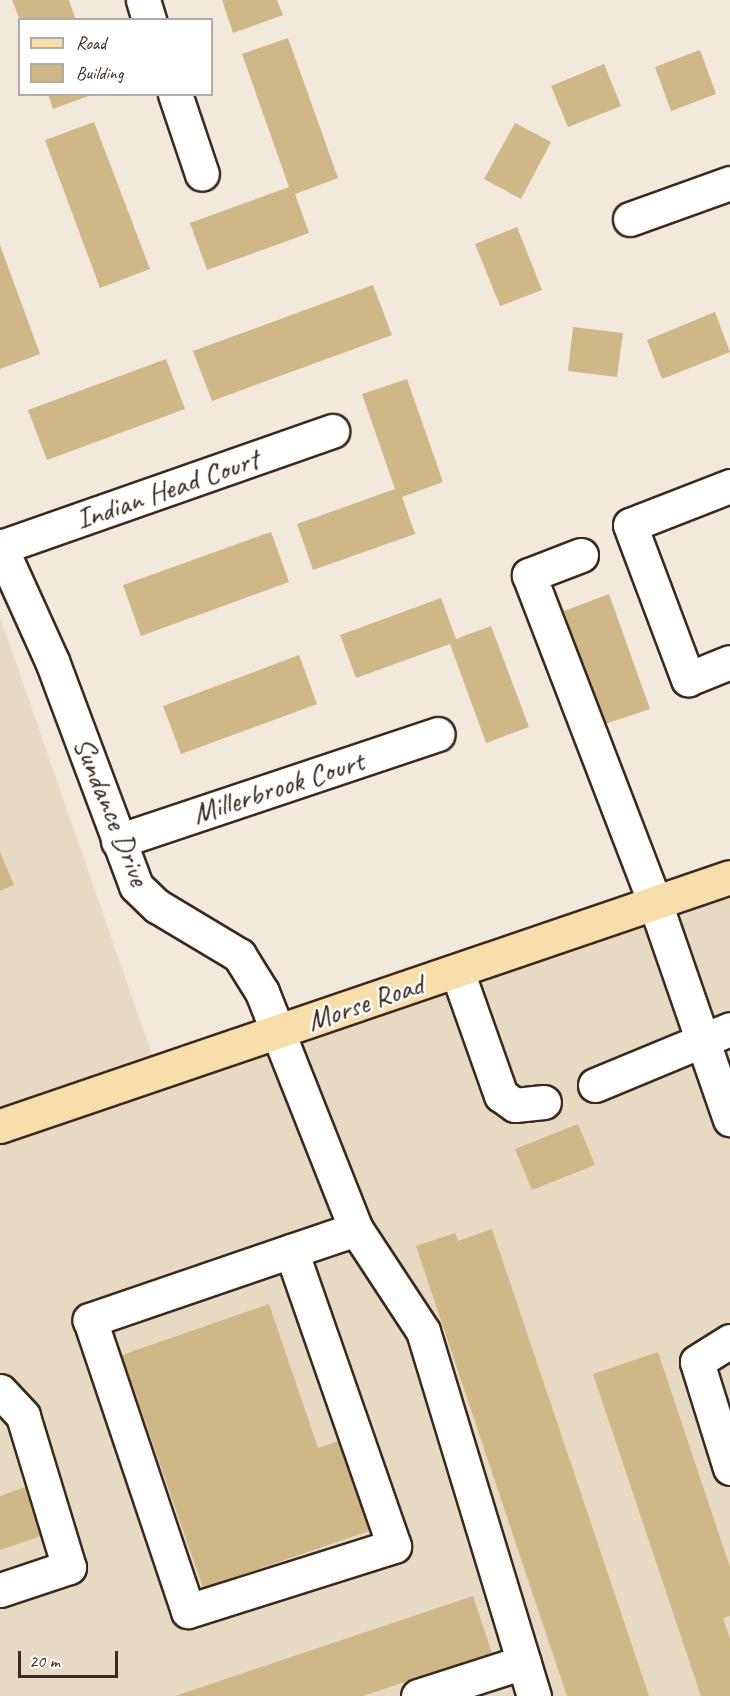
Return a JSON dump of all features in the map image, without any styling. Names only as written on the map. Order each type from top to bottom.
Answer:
[{"type":"main road","name":"Morse Road","points":[[0,1126],[730,877]]},
{"type":"street","points":[[143,0],[148,18]]},
{"type":"street","points":[[176,96],[202,174]]},
{"type":"street","points":[[630,219],[730,183]]},
{"type":"street","name":"Indian Head Court","points":[[0,547],[332,431]]},
{"type":"street","points":[[685,671],[630,525],[730,486]]},
{"type":"street","points":[[685,671],[684,642],[654,560],[654,540],[665,526],[730,501]]},
{"type":"street","name":"Sundance Drive","points":[[0,547],[52,661],[136,886],[157,906],[239,955],[278,1032],[356,1229],[423,1331],[534,1696]]},
{"type":"street","points":[[580,555],[529,575],[655,903],[716,1033],[730,1119]]},
{"type":"street","points":[[685,671],[727,669]]},
{"type":"street","name":"Millerbrook Court","points":[[118,841],[438,734]]},
{"type":"street","points":[[457,971],[501,1095],[515,1105],[544,1102]]},
{"type":"street","points":[[595,1085],[716,1033]]},
{"type":"street","points":[[291,1251],[394,1546],[188,1611],[90,1320],[291,1251],[356,1229]]},
{"type":"street","points":[[730,1341],[697,1362],[730,1468]]},
{"type":"street","points":[[0,1391],[23,1416],[69,1567],[0,1590]]},
{"type":"street","points":[[418,1696],[524,1662]]},
{"type":"shaded area","points":[[0,617],[159,1075],[730,881],[730,1696],[0,1696]]},
{"type":"building","points":[[12,0],[69,0],[75,18],[19,18]]},
{"type":"building","points":[[222,0],[277,0],[283,15],[233,33]]},
{"type":"building","points":[[288,38],[338,178],[295,194],[309,233],[207,270],[190,223],[289,187],[242,54]]},
{"type":"building","points":[[700,50],[716,94],[671,111],[655,67]]},
{"type":"building","points":[[604,64],[621,106],[568,127],[551,86]]},
{"type":"building","points":[[49,96],[88,96],[53,109]]},
{"type":"building","points":[[94,122],[150,269],[100,288],[45,140]]},
{"type":"building","points":[[515,123],[551,142],[521,199],[484,179]]},
{"type":"building","points":[[517,227],[542,290],[500,306],[475,244]]},
{"type":"building","points":[[0,245],[40,354],[0,369]]},
{"type":"building","points":[[373,285],[392,335],[212,401],[193,351]]},
{"type":"building","points":[[715,312],[730,352],[662,379],[647,340]]},
{"type":"building","points":[[573,327],[623,333],[617,377],[568,371]]},
{"type":"building","points":[[166,359],[185,409],[47,460],[28,410]]},
{"type":"building","points":[[407,379],[443,482],[402,497],[415,534],[313,570],[297,524],[395,489],[362,394]]},
{"type":"building","points":[[271,532],[289,582],[141,636],[123,585]]},
{"type":"building","points":[[609,594],[650,709],[605,724],[564,611]]},
{"type":"building","points":[[441,598],[456,639],[491,626],[529,727],[486,743],[450,644],[356,678],[340,635]]},
{"type":"building","points":[[299,655],[317,704],[181,754],[163,706]]},
{"type":"building","points":[[0,852],[14,885],[0,891]]},
{"type":"building","points":[[578,1124],[595,1165],[532,1190],[515,1149]]},
{"type":"building","points":[[492,1229],[649,1696],[567,1696],[416,1246],[455,1233],[458,1241]]},
{"type":"building","points":[[269,1304],[318,1448],[341,1440],[372,1530],[203,1588],[122,1355]]},
{"type":"building","points":[[658,1352],[730,1567],[730,1616],[723,1618],[730,1639],[730,1696],[701,1696],[593,1374]]},
{"type":"building","points":[[37,1483],[53,1532],[0,1550],[0,1496]]},
{"type":"building","points":[[473,1596],[492,1653],[363,1696],[175,1696]]}]
